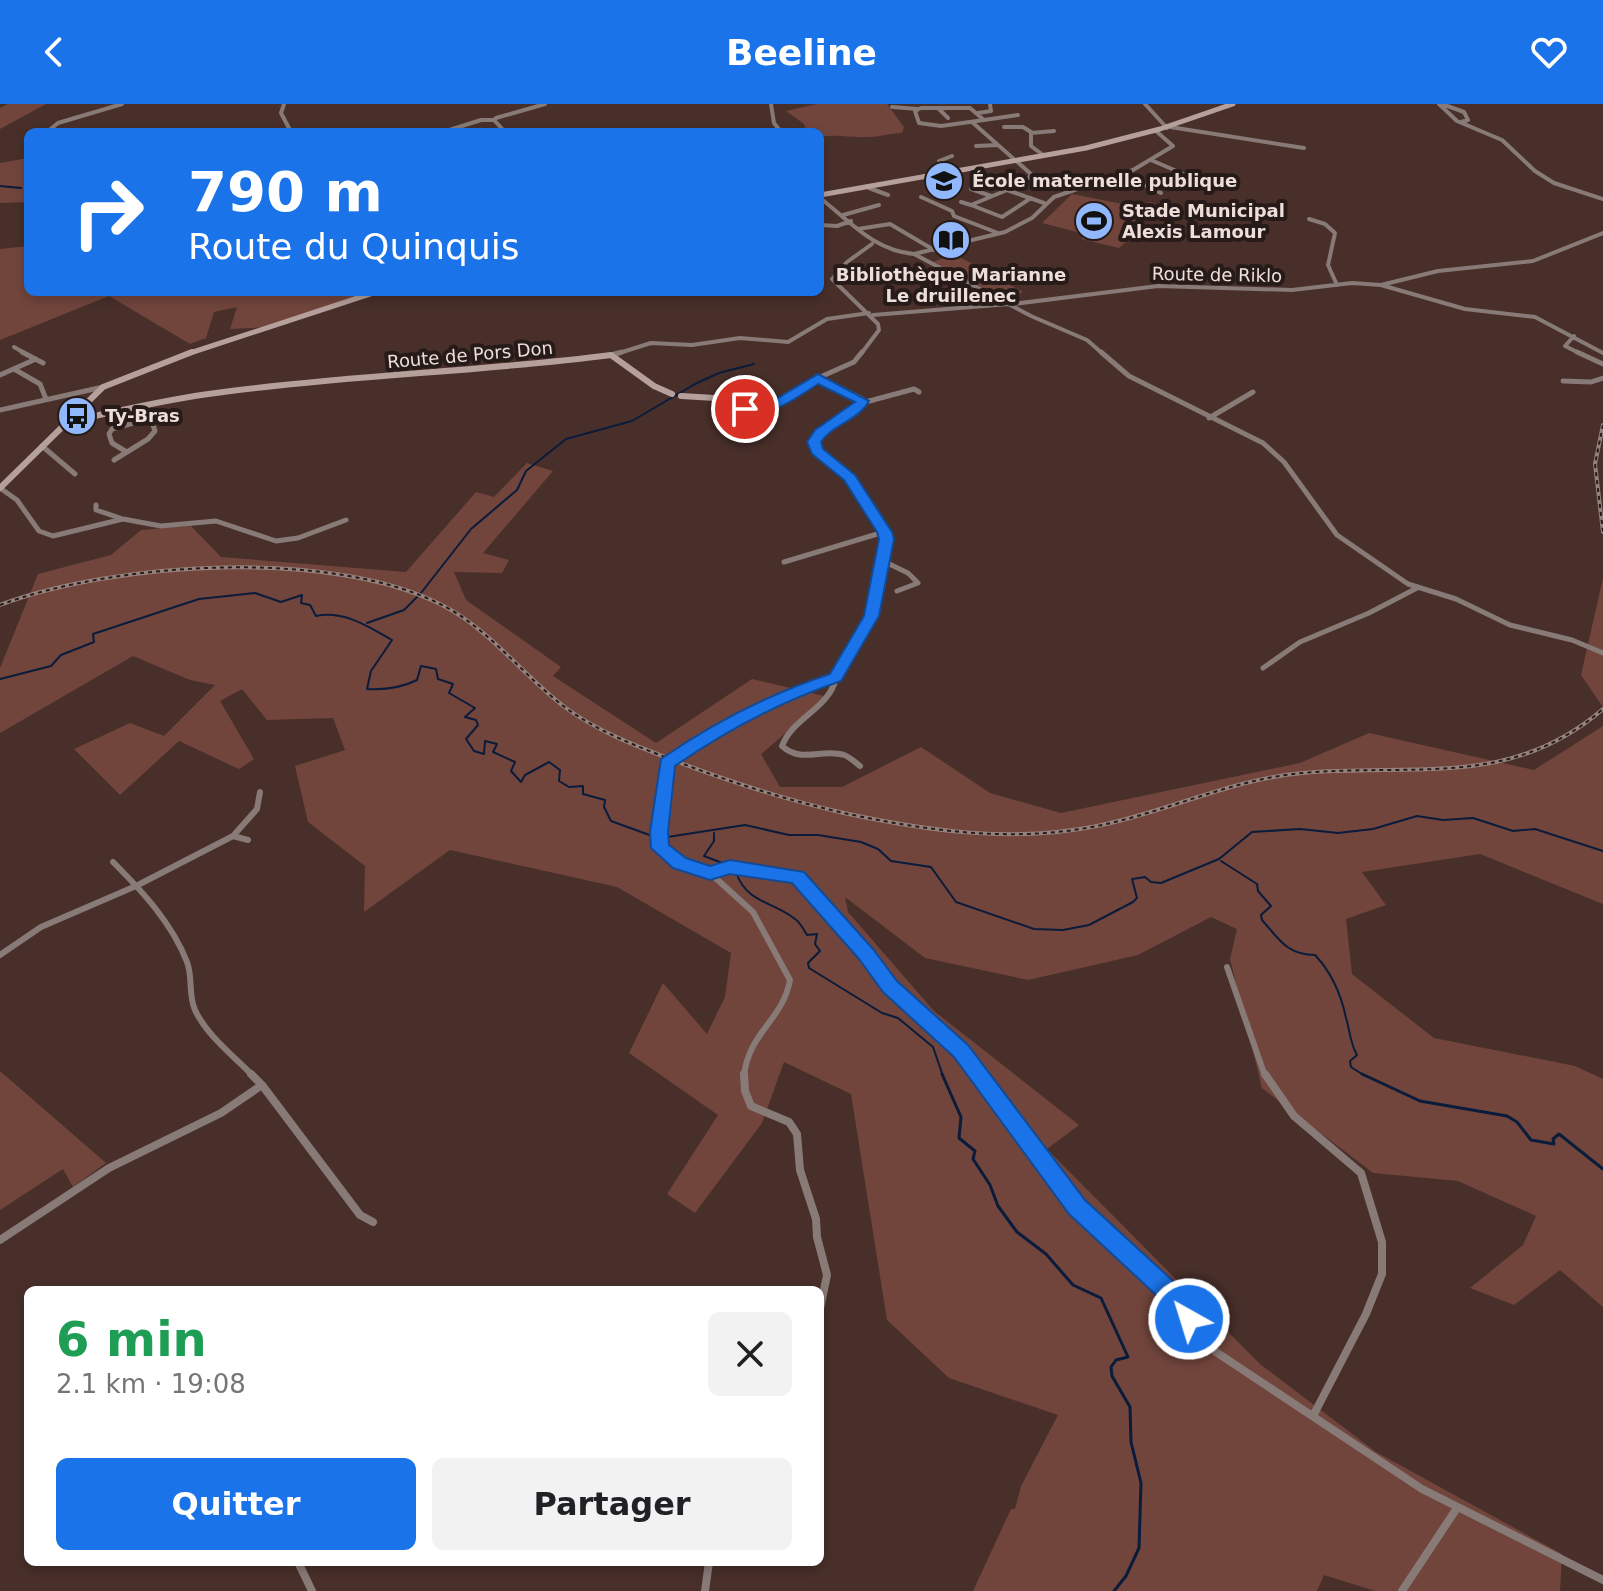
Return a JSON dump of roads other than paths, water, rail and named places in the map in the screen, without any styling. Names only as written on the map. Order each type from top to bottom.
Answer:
[{"type":"street","points":[[52,128],[58,123],[122,104]]},
{"type":"street","points":[[284,104],[281,113],[289,128]]},
{"type":"street","points":[[456,128],[545,104]]},
{"type":"street","points":[[771,104],[778,128]]},
{"type":"street","points":[[978,113],[991,111],[990,104]]},
{"type":"street","points":[[1145,104],[1169,128],[1304,148]]},
{"type":"street","points":[[824,196],[846,194],[1156,131],[1233,104]]},
{"type":"street","points":[[1440,104],[1464,112],[1468,120],[1460,123]]},
{"type":"street","points":[[1440,104],[1460,123],[1498,138],[1535,171],[1554,183],[1603,199]]},
{"type":"street","points":[[892,107],[970,108],[984,120]]},
{"type":"street","points":[[938,108],[948,118]]},
{"type":"street","points":[[918,109],[915,111],[917,121],[924,126],[1018,115]]},
{"type":"street","points":[[494,120],[501,128]]},
{"type":"street","points":[[972,122],[1031,174],[1029,178]]},
{"type":"street","points":[[1004,127],[1024,127],[1031,133],[1054,131]]},
{"type":"street","points":[[824,199],[851,221],[872,244],[894,253],[914,254],[972,243],[1032,219],[1044,203],[1121,174],[1173,146],[1156,131]]},
{"type":"street","points":[[1031,133],[1030,145],[1043,155]]},
{"type":"street","points":[[976,146],[998,145]]},
{"type":"street","points":[[952,156],[939,161],[953,173]]},
{"type":"street","points":[[1151,160],[1195,179]]},
{"type":"street","points":[[1121,174],[1161,193]]},
{"type":"street","points":[[1152,188],[1186,175]]},
{"type":"street","points":[[869,188],[888,195]]},
{"type":"street","points":[[971,189],[991,196]]},
{"type":"street","points":[[971,205],[1009,190],[1044,203]]},
{"type":"street","points":[[921,197],[952,211],[954,216],[998,233]]},
{"type":"street","points":[[961,202],[1002,217],[1031,198]]},
{"type":"street","points":[[843,215],[879,205]]},
{"type":"street","points":[[1309,219],[1325,224],[1335,233],[1328,265],[1337,285]]},
{"type":"street","points":[[824,225],[837,226],[851,221]]},
{"type":"street","points":[[858,229],[890,224],[937,257]]},
{"type":"street","points":[[1381,285],[1438,271],[1533,261],[1603,233]]},
{"type":"street","points":[[611,355],[654,386],[672,394],[715,398],[745,409],[775,406],[818,378],[860,357],[879,330],[879,322],[851,301],[832,279],[847,262],[872,244]]},
{"type":"street","points":[[914,254],[1087,340],[1129,376],[1270,448],[1337,535],[1417,588],[1456,599],[1510,625],[1572,640],[1603,653]]},
{"type":"street","name":"Route de Riklo","points":[[1008,303],[1158,286],[1304,290],[1337,285],[1381,285]]},
{"type":"street","points":[[1381,285],[1458,308],[1531,316],[1603,353]]},
{"type":"street","points":[[0,410],[103,387],[205,346],[363,296]]},
{"type":"street","name":"Route de Pors Don","points":[[66,422],[214,393],[453,369],[535,365],[611,355],[648,343],[696,344],[740,338],[788,342],[827,319],[1008,303]]},
{"type":"street","points":[[1574,336],[1565,346],[1603,364]]},
{"type":"street","points":[[14,347],[43,363]]},
{"type":"street","points":[[0,375],[36,359]]},
{"type":"street","points":[[14,369],[40,384],[46,399]]},
{"type":"street","points":[[818,378],[855,396],[862,403]]},
{"type":"street","points":[[1563,381],[1596,381],[1603,378]]},
{"type":"street","points":[[103,387],[1,486],[17,500],[34,526],[50,535],[123,519]]},
{"type":"street","points":[[860,766],[844,755],[805,757],[791,754],[782,746],[789,732],[834,689],[836,678],[871,616],[883,561],[884,532],[850,478],[814,446],[820,433],[862,403],[902,391],[914,389],[919,392]]},
{"type":"street","points":[[1209,418],[1253,392]]},
{"type":"street","points":[[114,460],[152,435],[155,427],[146,405]]},
{"type":"street","points":[[125,451],[112,443],[109,434],[112,429],[151,418]]},
{"type":"street","points":[[42,446],[75,474]]},
{"type":"street","points":[[96,505],[96,510],[123,519],[161,526],[216,521],[271,541],[298,538],[346,520]]},
{"type":"street","points":[[784,562],[884,532]]},
{"type":"street","points":[[883,561],[908,573],[918,583],[897,591]]},
{"type":"street","points":[[1263,668],[1300,642],[1369,613],[1417,588]]},
{"type":"street","points":[[824,1297],[827,1275],[817,1237],[816,1219],[800,1170],[797,1134],[789,1122],[751,1106],[744,1084],[749,1045],[784,1005],[790,980],[753,912],[710,873],[679,863],[665,853],[658,841],[667,763],[709,734],[795,691],[836,678]]},
{"type":"street","points":[[0,955],[41,927],[136,886],[233,836],[257,809],[260,792]]},
{"type":"street","points":[[233,836],[248,840]]},
{"type":"street","points":[[113,862],[136,886],[174,937],[188,964],[193,1000],[199,1017],[262,1085],[360,1215],[373,1222]]},
{"type":"street","points":[[710,873],[730,867],[798,877],[866,954],[890,987],[961,1051],[1077,1207],[1164,1287],[1216,1352],[1402,1477],[1457,1508],[1603,1580]]},
{"type":"street","points":[[1227,967],[1267,1080],[1294,1116],[1361,1173],[1382,1242],[1382,1274],[1366,1314],[1313,1416]]},
{"type":"street","points":[[0,1240],[108,1169],[148,1146],[224,1114],[262,1085]]},
{"type":"street","points":[[1402,1591],[1457,1508]]},
{"type":"street","points":[[300,1566],[312,1591]]},
{"type":"street","points":[[705,1591],[708,1566]]},
{"type":"waterway","points":[[0,186],[21,188]]},
{"type":"waterway","points":[[421,593],[471,529],[517,490],[526,471],[566,439],[632,421],[695,384],[719,373],[754,364]]},
{"type":"waterway","points":[[0,679],[51,666],[61,655],[94,642],[93,634],[199,599],[255,593],[281,602],[302,595],[301,603],[310,605],[316,616],[346,618],[392,640],[371,671],[367,689],[393,688],[411,683],[417,680],[421,666],[436,669],[438,679],[453,684],[449,693],[475,708],[465,717],[476,720],[478,725],[466,739],[474,751],[484,754],[485,741],[497,744],[493,752],[515,762],[511,771],[521,782],[525,775],[549,762],[560,770],[559,781],[569,787],[583,786],[583,794],[605,800],[604,807],[611,821],[655,837]]},
{"type":"waterway","points":[[367,623],[404,610],[418,596]]},
{"type":"waterway","points":[[661,838],[745,825],[789,835],[818,835],[861,842],[878,849],[891,861],[931,867],[956,902],[1034,929],[1063,930],[1089,925],[1133,902],[1137,898],[1132,879],[1145,877],[1151,882],[1161,883],[1219,859],[1252,832],[1300,829],[1338,833],[1373,829],[1417,816],[1443,820],[1473,818],[1513,831],[1535,829],[1603,851]]},
{"type":"waterway","points":[[714,833],[714,841],[704,856],[725,864]]},
{"type":"waterway","points":[[1221,861],[1257,884],[1258,891],[1271,906],[1261,915],[1262,920],[1279,939],[1290,949],[1315,955],[1326,969],[1338,992],[1357,1055],[1350,1061],[1351,1067],[1365,1076]]},
{"type":"waterway","points":[[729,871],[737,875],[755,897],[797,920],[807,935],[817,934],[815,944],[820,951],[808,963],[809,968],[882,1013],[898,1018],[933,1047],[943,1076]]},
{"type":"waterway","points":[[942,1074],[961,1117],[959,1138],[975,1151],[973,1159],[990,1185],[998,1206],[1017,1232],[1046,1254],[1073,1285],[1101,1298],[1128,1357],[1116,1360],[1111,1367],[1112,1376],[1130,1407],[1131,1442],[1141,1483],[1139,1548],[1126,1576],[1114,1591]]},
{"type":"waterway","points":[[1362,1074],[1420,1101],[1507,1116],[1517,1122],[1531,1140],[1554,1144],[1553,1139],[1559,1134],[1603,1169]]},
{"type":"railway","points":[[1603,425],[1595,464],[1603,532]]},
{"type":"railway","points":[[0,605],[47,590],[102,579],[161,571],[222,568],[284,569],[342,575],[396,587],[460,615],[566,708],[627,742],[798,802],[875,819],[970,833],[1034,834],[1097,826],[1277,776],[1460,767],[1497,762],[1533,751],[1568,734],[1603,709]]},
{"type":"place","name":"École maternelle publique","points":[[944,181]]},
{"type":"place","name":"Stade Municipal Alexis Lamour","points":[[1094,221]]},
{"type":"place","name":"Bibliothèque Marianne Le druillenec","points":[[951,240]]},
{"type":"place","name":"Ty-Bras","points":[[77,416]]}]
